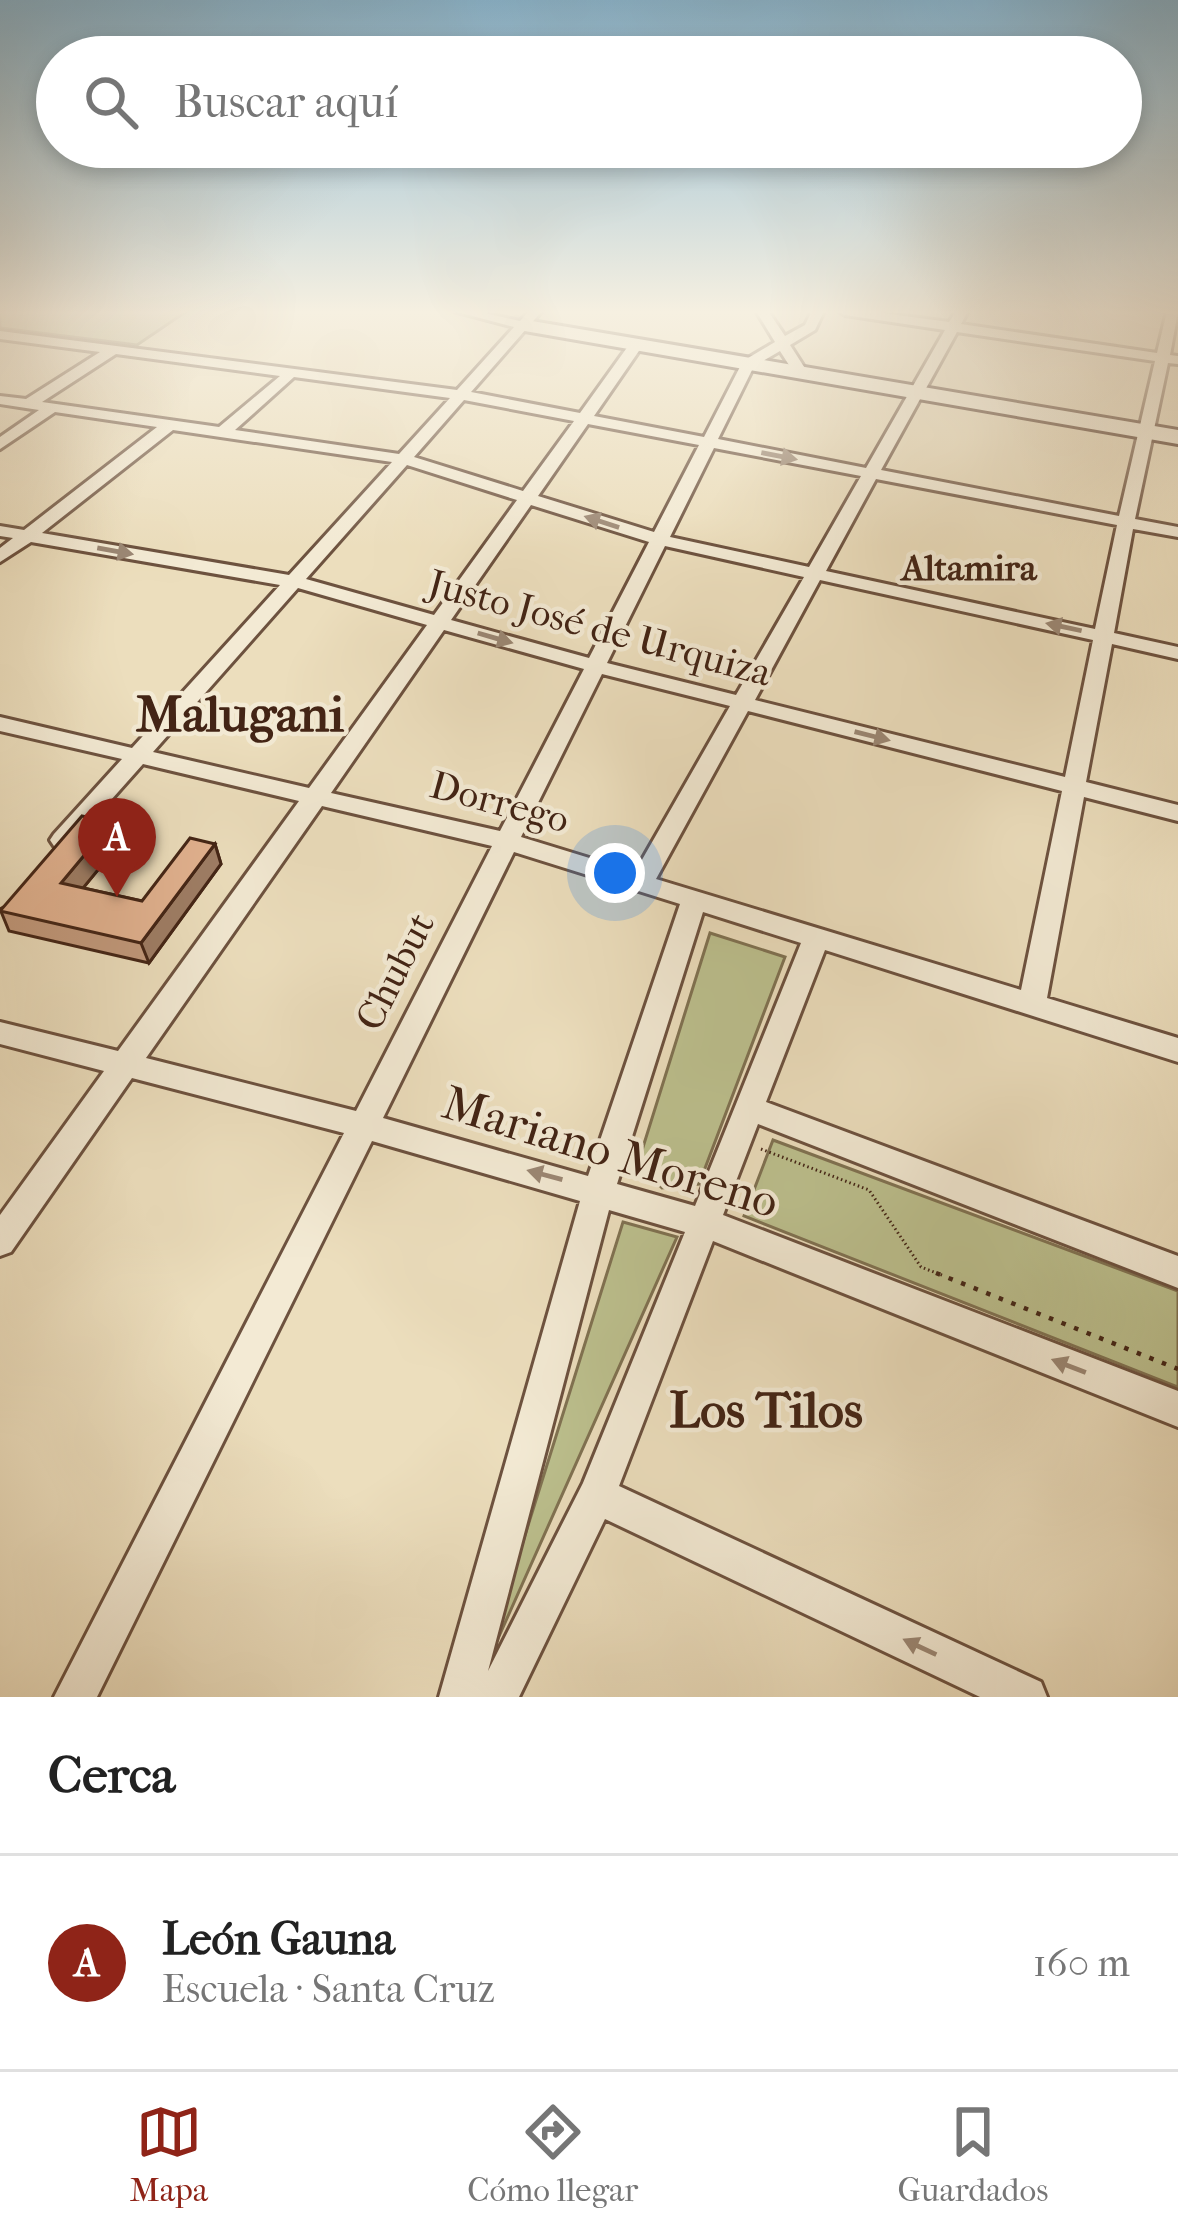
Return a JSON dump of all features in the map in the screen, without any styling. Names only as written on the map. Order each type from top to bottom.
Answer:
[{"type":"main road","points":[[905,390],[1178,437]]},
{"type":"street","points":[[29,404],[50,390]]},
{"type":"street","points":[[223,432],[271,390]]},
{"type":"street","points":[[425,390],[1178,532]]},
{"type":"street","points":[[46,857],[466,390]]},
{"type":"street","points":[[0,1241],[601,390]]},
{"type":"street","name":"Chubut","points":[[75,1697],[735,390]]},
{"type":"street","points":[[1032,1003],[1126,522],[1161,390]]},
{"type":"street","points":[[642,882],[916,392]]},
{"type":"street","points":[[0,400],[404,459],[660,540],[1178,653]]},
{"type":"street","points":[[0,444],[52,408]]},
{"type":"street","points":[[0,557],[171,424]]},
{"type":"street","name":"Justo José de Urquiza","points":[[0,531],[295,582],[596,666],[1178,813]]},
{"type":"street","name":"Dorrego","points":[[0,724],[506,841],[1178,1049]]},
{"type":"street","points":[[460,1697],[599,1190],[695,897]]},
{"type":"street","points":[[497,1697],[597,1495],[817,935]]},
{"type":"street","name":"Mariano Moreno","points":[[0,1033],[362,1125],[705,1223],[1178,1409]]},
{"type":"street","name":"Mariano Moreno","points":[[743,1124],[1178,1271]]},
{"type":"street","points":[[597,1495],[1026,1697]]},
{"type":"path","points":[[743,1124],[868,1190],[921,1267],[1178,1369]]},
{"type":"green space","points":[[710,933],[785,957],[699,1184],[662,1188],[638,1163]]},
{"type":"green space","points":[[773,1140],[1178,1291],[1178,1387],[744,1216]]},
{"type":"green space","points":[[623,1222],[677,1237],[480,1679]]},
{"type":"building","points":[[82,816],[112,822],[61,883],[142,901],[190,838],[215,844],[141,943],[0,911]]},
{"type":"place","name":"León Gauna","points":[[117,897]]},
{"type":"district","name":"Altamira","points":[[969,567]]},
{"type":"district","name":"Malugani","points":[[240,713]]},
{"type":"district","name":"Los Tilos","points":[[766,1409]]}]
